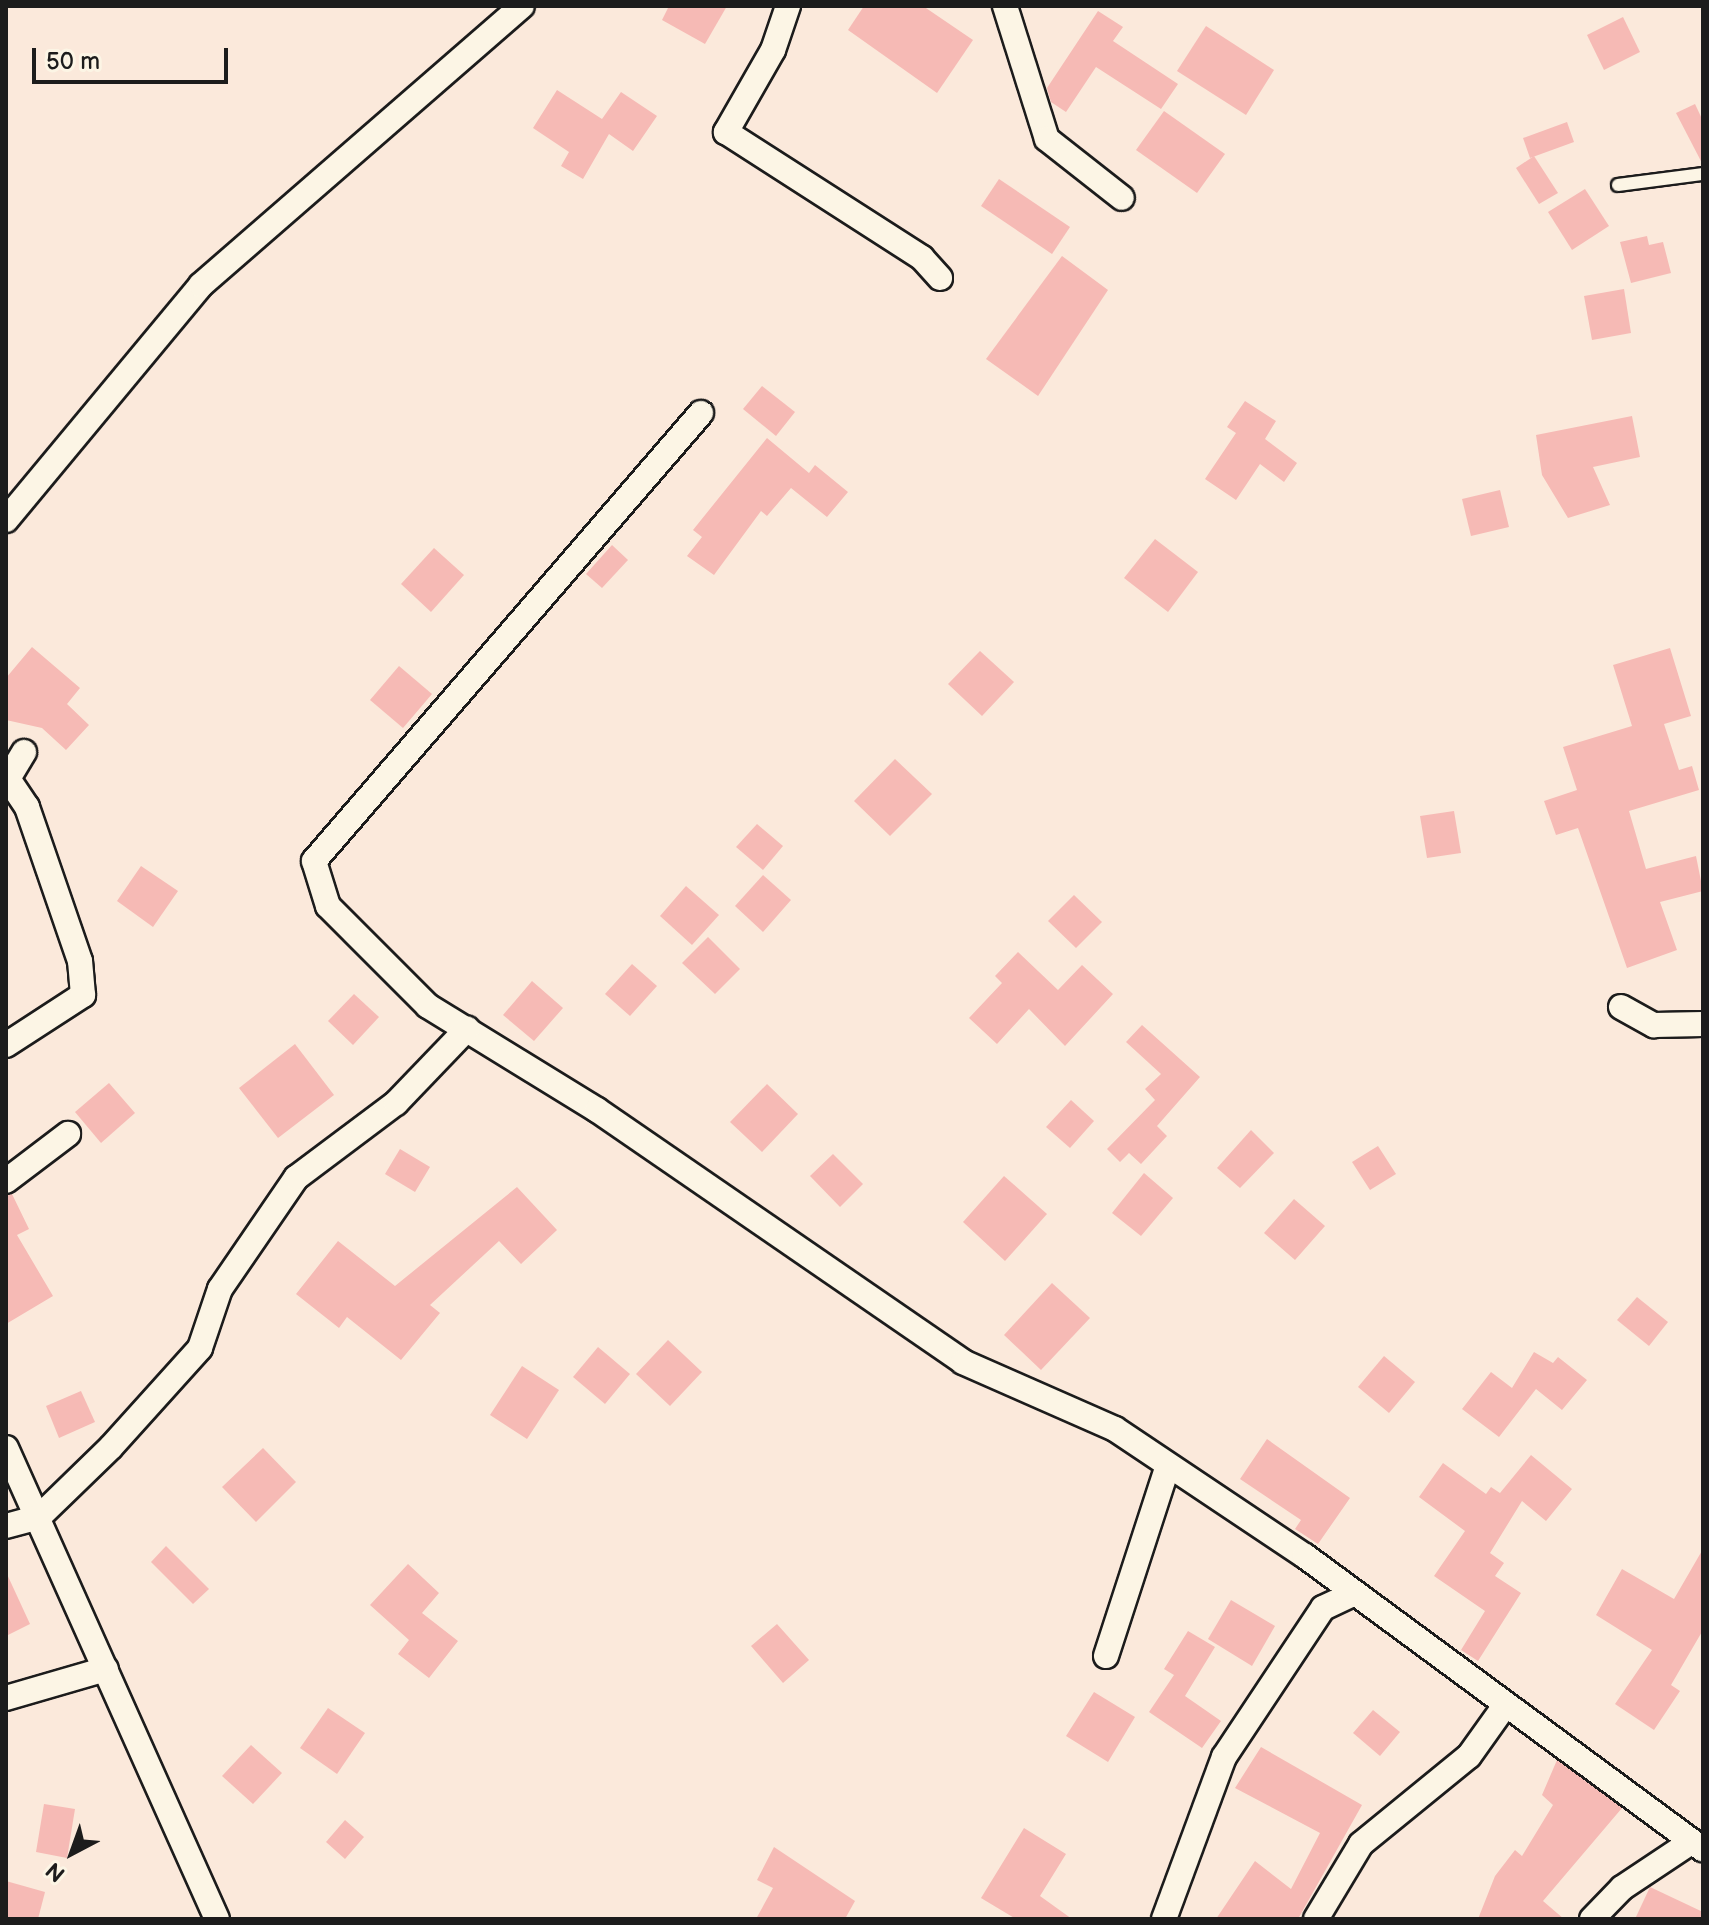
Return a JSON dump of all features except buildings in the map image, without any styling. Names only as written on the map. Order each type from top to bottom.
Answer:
[{"type":"street","points":[[6,520],[201,285],[522,6]]},
{"type":"street","points":[[788,6],[773,50],[726,132],[922,258],[940,278]]},
{"type":"street","points":[[1005,6],[1047,139],[1122,198]]},
{"type":"street","points":[[701,413],[314,861],[328,906],[428,1006],[467,1029],[963,1362],[1105,1423],[1355,1593],[1504,1707],[1629,1790],[1697,1845],[1622,1888],[1592,1919]]},
{"type":"street","points":[[6,1045],[83,995],[80,961],[27,807],[7,781],[24,752]]},
{"type":"street","points":[[1621,1007],[1654,1025],[1703,1024]]},
{"type":"street","points":[[6,1526],[39,1517],[200,1348],[220,1289],[296,1178],[396,1103],[467,1029]]},
{"type":"street","points":[[6,1181],[68,1134]]},
{"type":"street","points":[[6,1448],[217,1919]]},
{"type":"street","points":[[1106,1656],[1167,1468]]},
{"type":"street","points":[[1164,1919],[1224,1757],[1323,1608],[1355,1593]]},
{"type":"street","points":[[6,1698],[106,1669]]},
{"type":"street","points":[[1316,1919],[1361,1844],[1469,1756],[1504,1707]]},
{"type":"lane","points":[[1618,185],[1703,174]]}]
